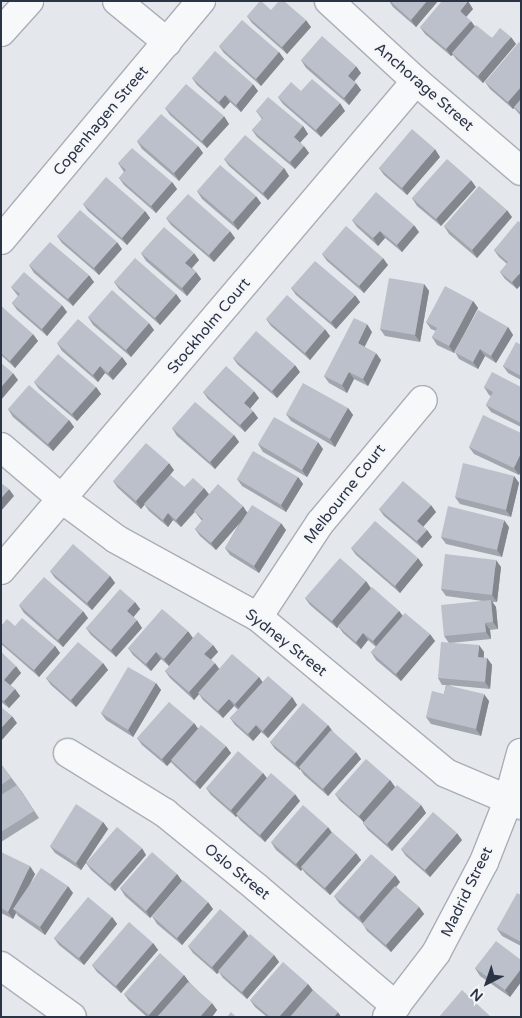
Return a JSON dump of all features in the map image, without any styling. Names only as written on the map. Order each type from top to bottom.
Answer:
[{"type":"street","points":[[1,32],[29,1]]},
{"type":"street","points":[[117,1],[167,42]]},
{"type":"street","name":"Copenhagen Street","points":[[1,240],[201,1]]},
{"type":"street","name":"Anchorage Street","points":[[329,1],[416,81],[521,171]]},
{"type":"street","name":"Stockholm Court","points":[[1,570],[416,81]]},
{"type":"street","name":"Melbourne Court","points":[[258,617],[320,522],[422,400]]},
{"type":"street","name":"Sydney Street","points":[[1,447],[62,499],[116,539],[258,617],[446,773],[514,803]]},
{"type":"street","name":"Oslo Street","points":[[68,753],[165,813],[391,1011]]},
{"type":"street","name":"Madrid Street","points":[[391,1011],[436,953],[514,803],[521,754]]},
{"type":"street","points":[[1,966],[72,1017]]},
{"type":"building","points":[[260,1],[271,10],[279,1],[284,1],[306,20],[282,47],[247,16]]},
{"type":"building","points":[[390,1],[427,1],[411,20]]},
{"type":"building","points":[[442,1],[468,1],[460,11],[471,21],[446,49],[420,27]]},
{"type":"building","points":[[242,20],[279,52],[256,79],[219,46]]},
{"type":"building","points":[[476,25],[492,38],[500,28],[511,37],[478,76],[452,53]]},
{"type":"building","points":[[322,36],[356,66],[348,76],[356,83],[344,98],[301,60]]},
{"type":"building","points":[[519,42],[521,44],[521,87],[508,102],[485,82]]},
{"type":"building","points":[[215,51],[253,84],[236,105],[225,95],[219,102],[192,78]]},
{"type":"building","points":[[312,79],[340,103],[316,130],[278,97],[291,82],[301,91]]},
{"type":"building","points":[[186,84],[224,116],[202,141],[165,108]]},
{"type":"building","points":[[268,97],[303,126],[294,137],[304,146],[290,162],[252,130],[263,118],[256,111]]},
{"type":"building","points":[[521,99],[521,113],[514,107]]},
{"type":"building","points":[[161,114],[198,146],[174,173],[137,141]]},
{"type":"building","points":[[412,129],[435,149],[402,188],[379,168]]},
{"type":"building","points":[[245,135],[284,168],[263,193],[224,159]]},
{"type":"building","points":[[132,148],[172,182],[151,206],[119,178],[126,170],[118,163]]},
{"type":"building","points":[[447,159],[471,180],[436,219],[412,198]]},
{"type":"building","points":[[220,165],[256,196],[233,222],[197,191]]},
{"type":"building","points":[[106,177],[145,211],[122,238],[83,204]]},
{"type":"building","points":[[479,186],[507,210],[472,250],[444,226]]},
{"type":"building","points":[[376,192],[414,225],[397,245],[380,231],[373,238],[352,220]]},
{"type":"building","points":[[188,194],[230,231],[209,255],[166,218]]},
{"type":"building","points":[[80,210],[117,242],[94,268],[57,236]]},
{"type":"building","points":[[518,221],[521,223],[521,272],[512,282],[500,272],[508,262],[494,250]]},
{"type":"building","points":[[346,226],[383,258],[359,286],[322,254]]},
{"type":"building","points":[[164,227],[194,253],[185,263],[196,272],[182,288],[141,253]]},
{"type":"building","points":[[50,242],[89,275],[68,299],[29,265]]},
{"type":"building","points":[[135,258],[176,294],[155,318],[114,282]]},
{"type":"building","points":[[315,261],[355,295],[331,322],[291,288]]},
{"type":"building","points":[[24,272],[62,305],[42,329],[12,303],[20,294],[11,287]]},
{"type":"building","points":[[389,278],[424,284],[415,335],[380,329]]},
{"type":"building","points":[[445,286],[473,301],[449,346],[432,337],[437,328],[426,322]]},
{"type":"building","points":[[112,290],[149,323],[126,350],[88,317]]},
{"type":"building","points":[[287,295],[325,329],[305,353],[266,319]]},
{"type":"building","points":[[1,306],[33,334],[10,361],[1,353]]},
{"type":"building","points":[[478,310],[508,327],[491,356],[480,349],[473,362],[454,352]]},
{"type":"building","points":[[354,318],[367,324],[358,343],[376,353],[363,379],[349,372],[342,385],[324,376]]},
{"type":"building","points":[[78,319],[122,357],[108,373],[100,366],[93,375],[57,343]]},
{"type":"building","points":[[256,331],[295,365],[272,391],[233,358]]},
{"type":"building","points":[[516,342],[521,345],[521,376],[503,366]]},
{"type":"building","points":[[58,354],[96,387],[72,414],[34,382]]},
{"type":"building","points":[[1,363],[13,373],[1,387]]},
{"type":"building","points":[[226,366],[254,391],[244,403],[253,411],[240,425],[203,392]]},
{"type":"building","points":[[492,372],[521,387],[521,423],[486,405],[493,392],[484,387]]},
{"type":"building","points":[[303,383],[348,408],[330,439],[286,414]]},
{"type":"building","points":[[29,385],[69,420],[48,444],[8,409]]},
{"type":"building","points":[[195,402],[234,435],[210,462],[172,428]]},
{"type":"building","points":[[483,415],[521,433],[521,453],[514,468],[469,447]]},
{"type":"building","points":[[274,417],[318,442],[302,470],[258,444]]},
{"type":"building","points":[[146,443],[169,463],[136,501],[113,481]]},
{"type":"building","points":[[253,451],[298,477],[281,505],[237,479]]},
{"type":"building","points":[[463,463],[514,476],[506,510],[455,497]]},
{"type":"building","points":[[170,475],[184,487],[193,478],[204,488],[176,520],[168,513],[163,520],[144,504]]},
{"type":"building","points":[[403,481],[431,505],[417,521],[427,530],[417,541],[379,509]]},
{"type":"building","points":[[1,483],[9,489],[1,498]]},
{"type":"building","points":[[218,484],[243,506],[211,543],[195,529],[203,519],[194,511]]},
{"type":"building","points":[[252,505],[281,523],[254,566],[225,548]]},
{"type":"building","points":[[448,506],[504,520],[497,550],[441,537]]},
{"type":"building","points":[[375,521],[418,558],[395,586],[351,548]]},
{"type":"building","points":[[73,544],[110,576],[87,603],[50,571]]},
{"type":"building","points":[[445,554],[496,560],[492,595],[441,589]]},
{"type":"building","points":[[340,558],[366,581],[332,621],[305,598]]},
{"type":"building","points":[[44,577],[83,611],[58,640],[19,605]]},
{"type":"building","points":[[372,587],[399,611],[373,641],[363,633],[356,642],[338,626]]},
{"type":"building","points":[[120,589],[135,602],[127,611],[137,620],[111,650],[86,628]]},
{"type":"building","points":[[491,600],[493,622],[485,623],[486,632],[444,636],[441,605]]},
{"type":"building","points":[[162,609],[188,631],[164,659],[156,652],[146,664],[128,648]]},
{"type":"building","points":[[405,613],[430,634],[396,674],[371,652]]},
{"type":"building","points":[[22,618],[55,646],[34,670],[1,642],[1,626],[7,619],[15,626]]},
{"type":"building","points":[[198,632],[213,645],[204,654],[215,663],[189,692],[165,671]]},
{"type":"building","points":[[78,642],[103,663],[71,700],[46,678]]},
{"type":"building","points":[[441,642],[479,645],[478,657],[487,658],[485,682],[438,678]]},
{"type":"building","points":[[1,652],[16,666],[4,680],[15,689],[4,701],[1,699]]},
{"type":"building","points":[[232,654],[259,677],[235,704],[229,699],[218,711],[198,693]]},
{"type":"building","points":[[128,667],[156,683],[128,730],[101,713]]},
{"type":"building","points":[[268,676],[292,697],[263,731],[256,725],[248,734],[230,718]]},
{"type":"building","points":[[446,685],[484,694],[476,729],[426,717],[432,691],[444,694]]},
{"type":"building","points":[[169,702],[194,723],[162,759],[137,738]]},
{"type":"building","points":[[303,703],[328,725],[295,763],[270,742]]},
{"type":"building","points":[[1,707],[12,716],[1,728]]},
{"type":"building","points":[[201,725],[226,746],[195,782],[171,760]]},
{"type":"building","points":[[331,730],[356,752],[323,789],[299,767]]},
{"type":"building","points":[[238,751],[263,773],[231,810],[206,788]]},
{"type":"building","points":[[366,759],[390,780],[359,816],[335,794]]},
{"type":"building","points":[[1,764],[11,778],[1,785]]},
{"type":"building","points":[[271,773],[295,794],[260,835],[236,814]]},
{"type":"building","points":[[17,785],[34,811],[1,832],[1,795]]},
{"type":"building","points":[[397,785],[421,805],[387,844],[363,823]]},
{"type":"building","points":[[76,804],[103,822],[76,863],[50,846]]},
{"type":"building","points":[[303,805],[328,827],[296,864],[271,842]]},
{"type":"building","points":[[433,812],[457,833],[425,870],[401,849]]},
{"type":"building","points":[[117,827],[142,848],[110,884],[86,863]]},
{"type":"building","points":[[332,832],[356,853],[325,888],[301,867]]},
{"type":"building","points":[[1,852],[30,866],[8,912],[1,908]]},
{"type":"building","points":[[152,852],[177,874],[146,911],[120,888]]},
{"type":"building","points":[[371,854],[395,875],[359,917],[334,896]]},
{"type":"building","points":[[41,868],[68,886],[40,927],[13,909]]},
{"type":"building","points":[[183,880],[208,902],[177,938],[152,916]]},
{"type":"building","points":[[395,886],[419,907],[386,945],[362,924]]},
{"type":"building","points":[[517,893],[521,895],[521,942],[497,929]]},
{"type":"building","points":[[88,897],[112,917],[79,958],[54,938]]},
{"type":"building","points":[[220,909],[244,930],[212,967],[188,946]]},
{"type":"building","points":[[129,922],[153,943],[116,986],[92,965]]},
{"type":"building","points":[[250,934],[274,955],[242,992],[218,971]]},
{"type":"building","points":[[496,941],[521,960],[521,969],[505,990],[475,968]]},
{"type":"building","points":[[160,953],[184,975],[149,1015],[124,994]]},
{"type":"building","points":[[283,962],[308,984],[279,1017],[270,1017],[250,1000]]},
{"type":"building","points":[[188,982],[212,1003],[200,1017],[157,1017]]},
{"type":"building","points":[[313,990],[338,1012],[334,1017],[290,1017]]},
{"type":"building","points":[[462,990],[490,1016],[439,1017]]},
{"type":"building","points":[[231,1012],[236,1017],[227,1017]]}]
